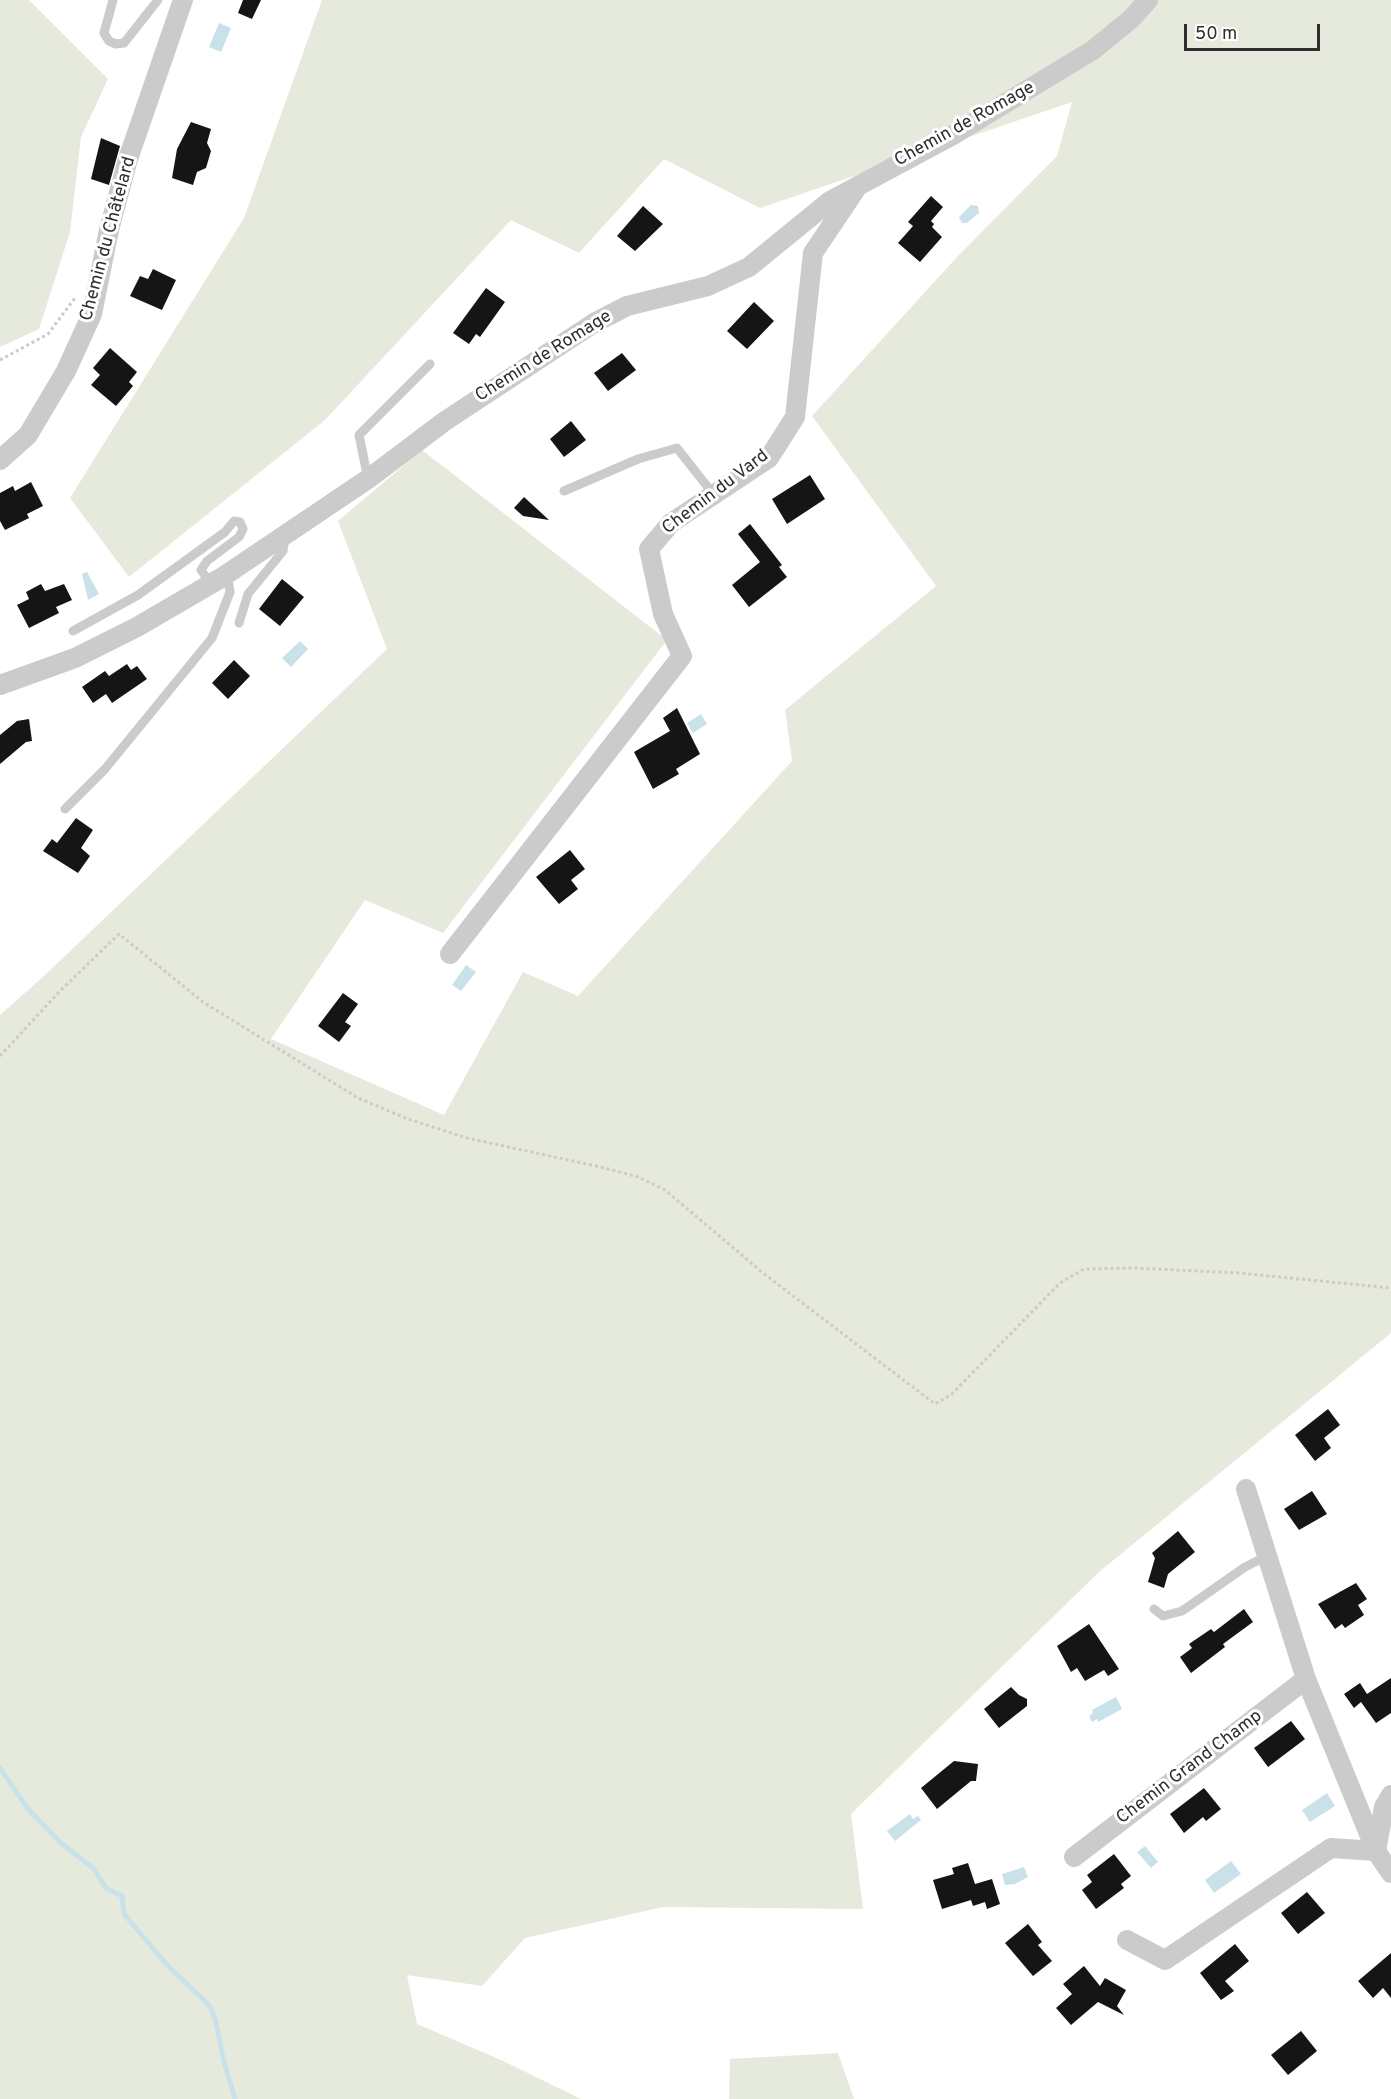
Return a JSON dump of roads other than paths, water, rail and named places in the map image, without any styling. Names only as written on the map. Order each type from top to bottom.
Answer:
[{"type":"street","name":"Chemin du Châtelard","points":[[0,459],[28,435],[66,371],[92,314],[109,230],[129,159],[183,0]]},
{"type":"street","name":"Chemin de Romage","points":[[0,685],[96,648],[221,578],[368,479],[445,421],[594,323],[627,306],[728,278],[749,267],[830,201],[861,182],[953,135],[1093,50],[1131,19],[1148,0]]},
{"type":"street","name":"Chemin du Vard","points":[[450,954],[682,656],[663,614],[649,549],[671,523],[769,458],[795,417],[813,253],[861,182]]},
{"type":"street","points":[[1246,1489],[1306,1680],[1376,1851],[1391,1873]]},
{"type":"street","name":"Chemin Grand Champ","points":[[1074,1857],[1306,1680]]},
{"type":"street","points":[[1376,1851],[1384,1807],[1391,1795]]},
{"type":"street","points":[[1126,1940],[1165,1960],[1331,1848],[1376,1851]]},
{"type":"lane","points":[[113,0],[104,33],[109,41],[116,44],[124,43],[158,0]]},
{"type":"lane","points":[[368,479],[359,435],[430,364]]},
{"type":"lane","points":[[564,491],[638,459],[677,448],[714,495]]},
{"type":"lane","points":[[65,809],[105,769],[212,638],[230,592],[229,585],[221,578],[208,580],[201,570],[207,561],[239,537],[243,529],[240,522],[234,521],[225,532],[138,595],[73,631]]},
{"type":"lane","points":[[239,623],[248,594],[283,550],[285,534]]},
{"type":"lane","points":[[1154,1609],[1163,1616],[1182,1611],[1245,1567],[1267,1556]]},
{"type":"water","points":[[219,23],[231,28],[221,52],[209,47]]},
{"type":"water","points":[[971,205],[978,206],[979,213],[967,223],[962,223],[959,217]]},
{"type":"water","points":[[87,572],[99,594],[88,600],[82,574]]},
{"type":"water","points":[[300,641],[308,649],[291,667],[282,658]]},
{"type":"water","points":[[701,714],[707,724],[693,733],[687,723]]},
{"type":"water","points":[[466,965],[476,972],[461,991],[452,985]]},
{"type":"water","points":[[1116,1697],[1122,1709],[1098,1722],[1097,1719],[1092,1722],[1089,1716],[1093,1713],[1092,1710]]},
{"type":"water","points":[[1327,1793],[1335,1806],[1310,1822],[1302,1810]]},
{"type":"water","points":[[910,1814],[913,1819],[918,1816],[921,1820],[895,1841],[887,1831]]},
{"type":"water","points":[[1145,1846],[1158,1862],[1151,1868],[1137,1852]]},
{"type":"water","points":[[1231,1861],[1241,1874],[1214,1893],[1205,1880]]},
{"type":"water","points":[[1024,1867],[1028,1877],[1015,1884],[1005,1885],[1002,1874]]},
{"type":"waterway","points":[[0,1768],[28,1809],[60,1842],[94,1869],[106,1888],[122,1896],[124,1914],[168,1966],[209,2005],[215,2018],[224,2062],[235,2099]]}]
